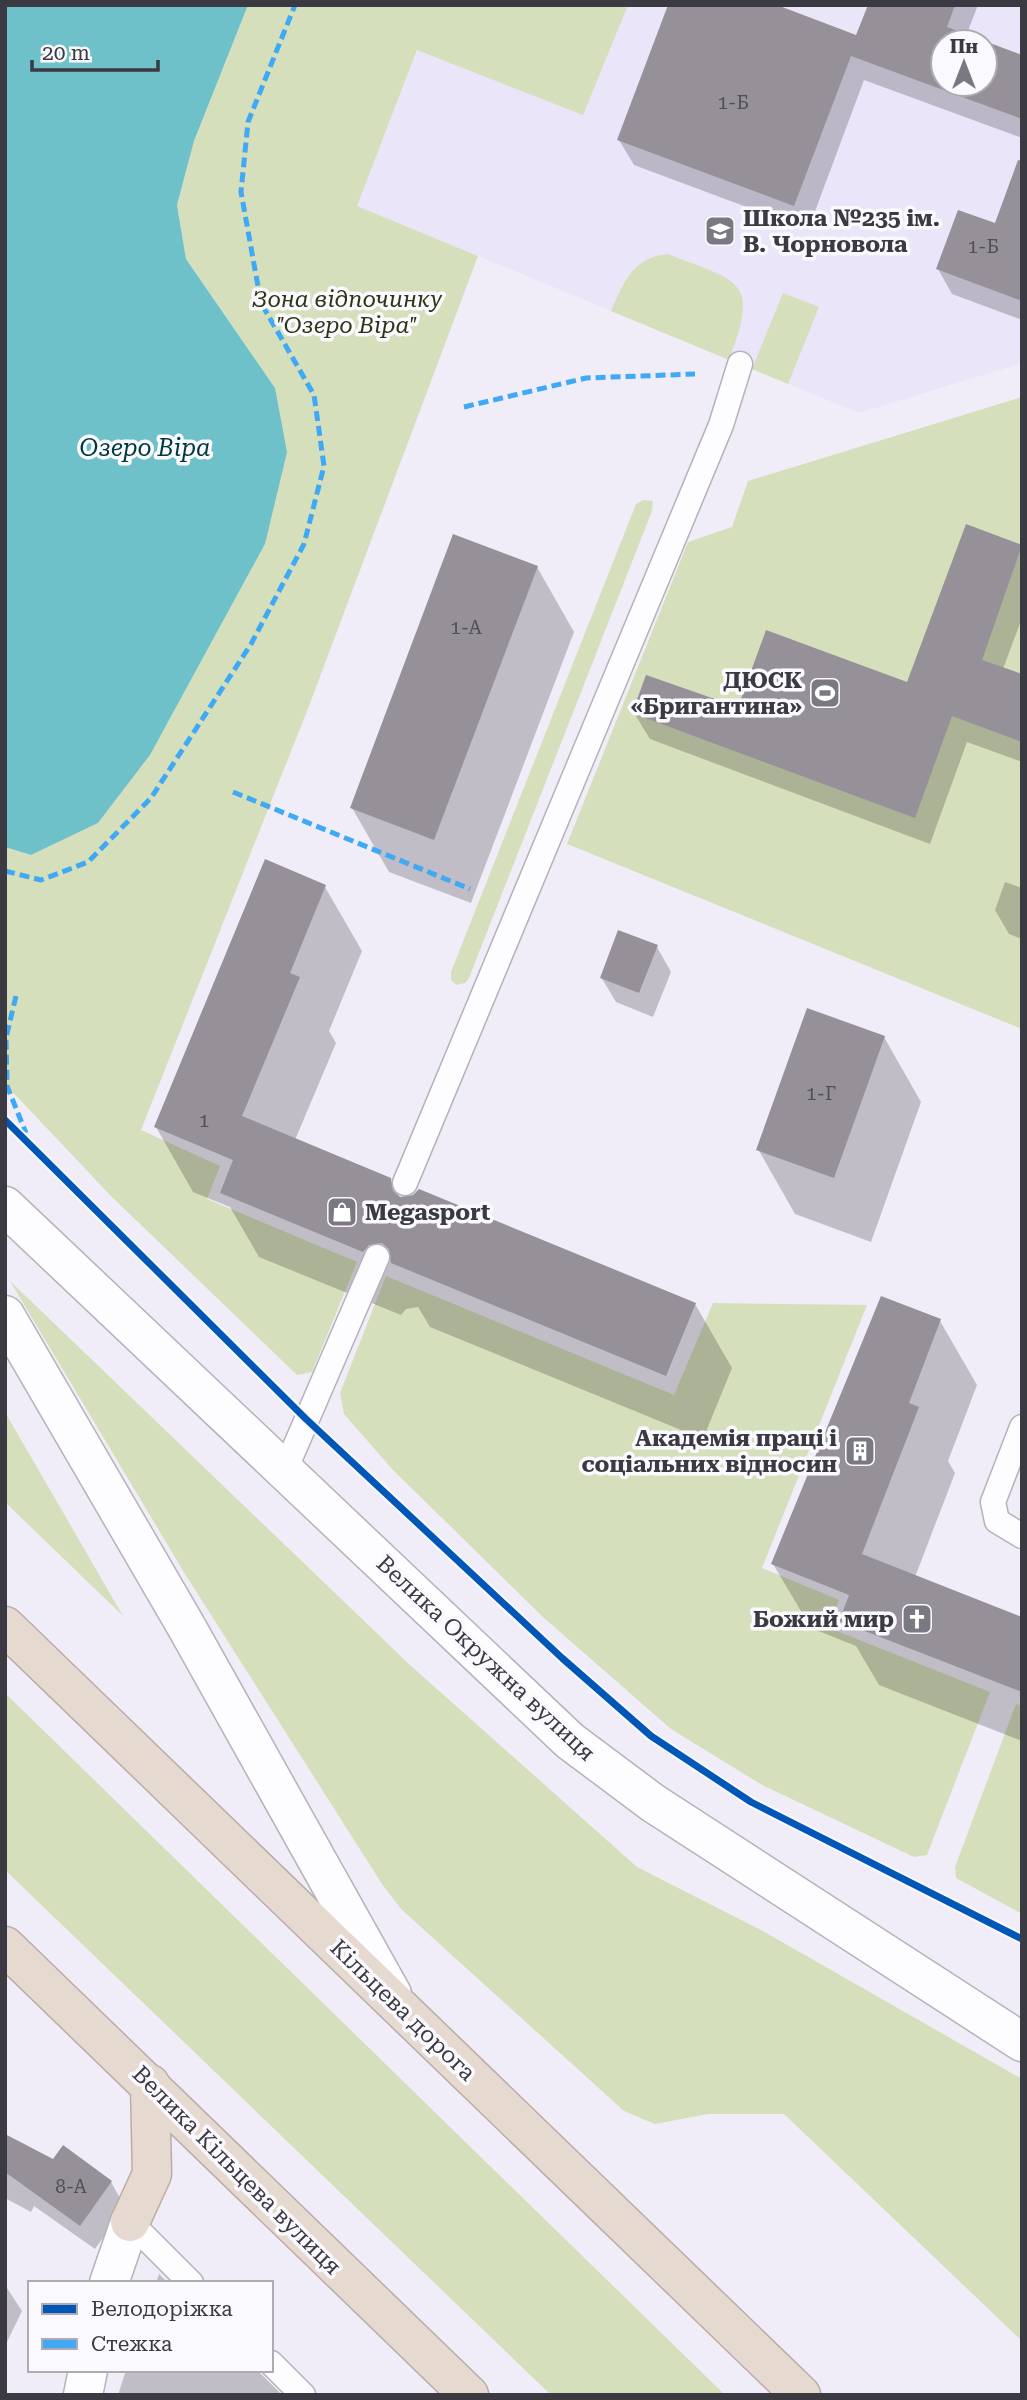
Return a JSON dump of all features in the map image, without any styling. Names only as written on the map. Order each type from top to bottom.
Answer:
[{"type":"highway","name":"Кільцева дорога","points":[[5,1626],[801,2395]]},
{"type":"highway","name":"Велика Кільцева вулиця","points":[[5,1945],[150,2084],[260,2196],[469,2395]]},
{"type":"highway","points":[[130,2222],[152,2174],[150,2084]]},
{"type":"main road","name":"Велика Окружна вулиця","points":[[5,1206],[570,1741],[653,1803],[1022,2042]]},
{"type":"main road","points":[[5,1315],[186,1626],[400,2008]]},
{"type":"main road","points":[[110,2281],[130,2222]]},
{"type":"main road","points":[[83,2395],[88,2372]]},
{"type":"lane","points":[[405,1183],[722,425],[740,364]]},
{"type":"lane","points":[[285,1470],[377,1257]]},
{"type":"lane","points":[[1022,1427],[993,1502],[997,1521],[1022,1536]]},
{"type":"lane","points":[[130,2222],[189,2281]]},
{"type":"lane","points":[[273,2365],[303,2395]]},
{"type":"shaded area","name":"Школа №235 ім. В. Чорновола","points":[[435,5],[1022,5],[1022,363],[859,413],[357,206]]},
{"type":"green space","name":"Зона відпочинку \"Озеро Віра\"","points":[[248,5],[628,5],[583,115],[417,50],[357,206],[478,256],[309,706],[141,1130],[220,1166],[207,1199],[357,1262],[312,1372],[297,1375],[111,1196],[5,1084],[5,847],[31,855],[98,823],[150,755],[265,544],[275,388],[186,259],[177,205],[194,141]]},
{"type":"green space","points":[[668,254],[712,271],[737,287],[742,298],[743,313],[729,360],[611,311],[626,281],[638,266],[656,256]]},
{"type":"green space","points":[[783,293],[819,307],[788,384],[752,369]]},
{"type":"green space","name":"ДЮСК «Бригантина»","points":[[1022,397],[1022,1029],[567,844],[688,542],[732,527],[748,481]]},
{"type":"green space","points":[[643,500],[653,501],[652,511],[469,978],[465,983],[456,985],[451,980],[451,972],[636,504]]},
{"type":"green space","points":[[386,1276],[674,1395],[713,1303],[867,1305],[762,1568],[839,1600],[829,1628],[990,1692],[927,1855],[914,1857],[762,1785],[671,1729],[544,1618],[392,1469],[344,1414],[340,1393]]},
{"type":"green space","points":[[10,1281],[410,1665],[637,1867],[761,1930],[1022,2079],[1022,2341],[784,2114],[708,2114],[655,2124],[624,2111],[401,1909],[382,1884],[185,1574]]},
{"type":"green space","points":[[5,1412],[123,1616],[5,1502]]},
{"type":"green space","points":[[5,1693],[725,2395],[551,2395],[5,1870]]},
{"type":"green space","points":[[1016,1704],[1022,1706],[1022,1914],[956,1878],[955,1867]]},
{"type":"water","name":"Озеро Віра","points":[[5,5],[248,5],[194,141],[177,205],[186,259],[275,388],[287,452],[265,544],[150,755],[98,823],[31,855],[5,847]]},
{"type":"building","points":[[668,5],[777,5],[856,35],[868,5],[955,5],[947,27],[950,28],[929,28],[929,85],[851,56],[794,206],[617,140]]},
{"type":"building","points":[[999,46],[1022,55],[1022,119],[965,98],[999,98]]},
{"type":"building","points":[[1018,160],[1022,161],[1022,301],[936,269],[958,210],[995,223]]},
{"type":"building","points":[[966,524],[1022,545],[982,660],[1022,674],[1022,742],[952,716],[915,818],[632,713],[646,675],[738,707],[766,630],[907,682]]},
{"type":"building","points":[[453,534],[538,566],[434,840],[350,808]]},
{"type":"building","points":[[265,859],[326,885],[290,973],[300,977],[242,1116],[391,1178],[393,1191],[400,1197],[413,1195],[419,1189],[696,1303],[666,1376],[391,1263],[389,1249],[382,1243],[369,1245],[363,1252],[220,1193],[233,1160],[154,1127]]},
{"type":"building","points":[[618,930],[658,945],[639,993],[600,978]]},
{"type":"building","points":[[807,1008],[885,1036],[834,1178],[756,1150]]},
{"type":"building","name":"Академія праці і соціальних відносин","points":[[881,1296],[941,1319],[909,1403],[919,1407],[862,1554],[1022,1617],[1022,1692],[839,1621],[849,1595],[771,1564]]},
{"type":"building","points":[[5,2134],[53,2159],[63,2145],[112,2181],[80,2226],[5,2172]]},
{"type":"marked path","points":[[5,871],[41,880],[88,862],[151,798],[251,644],[304,544],[324,466],[314,395],[261,303],[241,192],[248,122],[295,5]]},
{"type":"marked path","points":[[464,407],[586,378],[695,374]]},
{"type":"marked path","points":[[233,792],[470,889]]},
{"type":"marked path","points":[[16,996],[6,1038],[7,1086],[26,1133]]},
{"type":"cycle path","points":[[5,1120],[306,1419],[562,1658],[651,1736],[751,1802],[1022,1939]]},
{"type":"place","name":"Школа №235 ім. В. Чорновола","points":[[720,231]]},
{"type":"place","name":"ДЮСК «Бригантина»","points":[[825,693]]},
{"type":"place","name":"Megasport","points":[[342,1212]]},
{"type":"place","name":"Академія праці і соціальних відносин","points":[[860,1451]]},
{"type":"place","name":"Божий мир","points":[[917,1619]]}]
